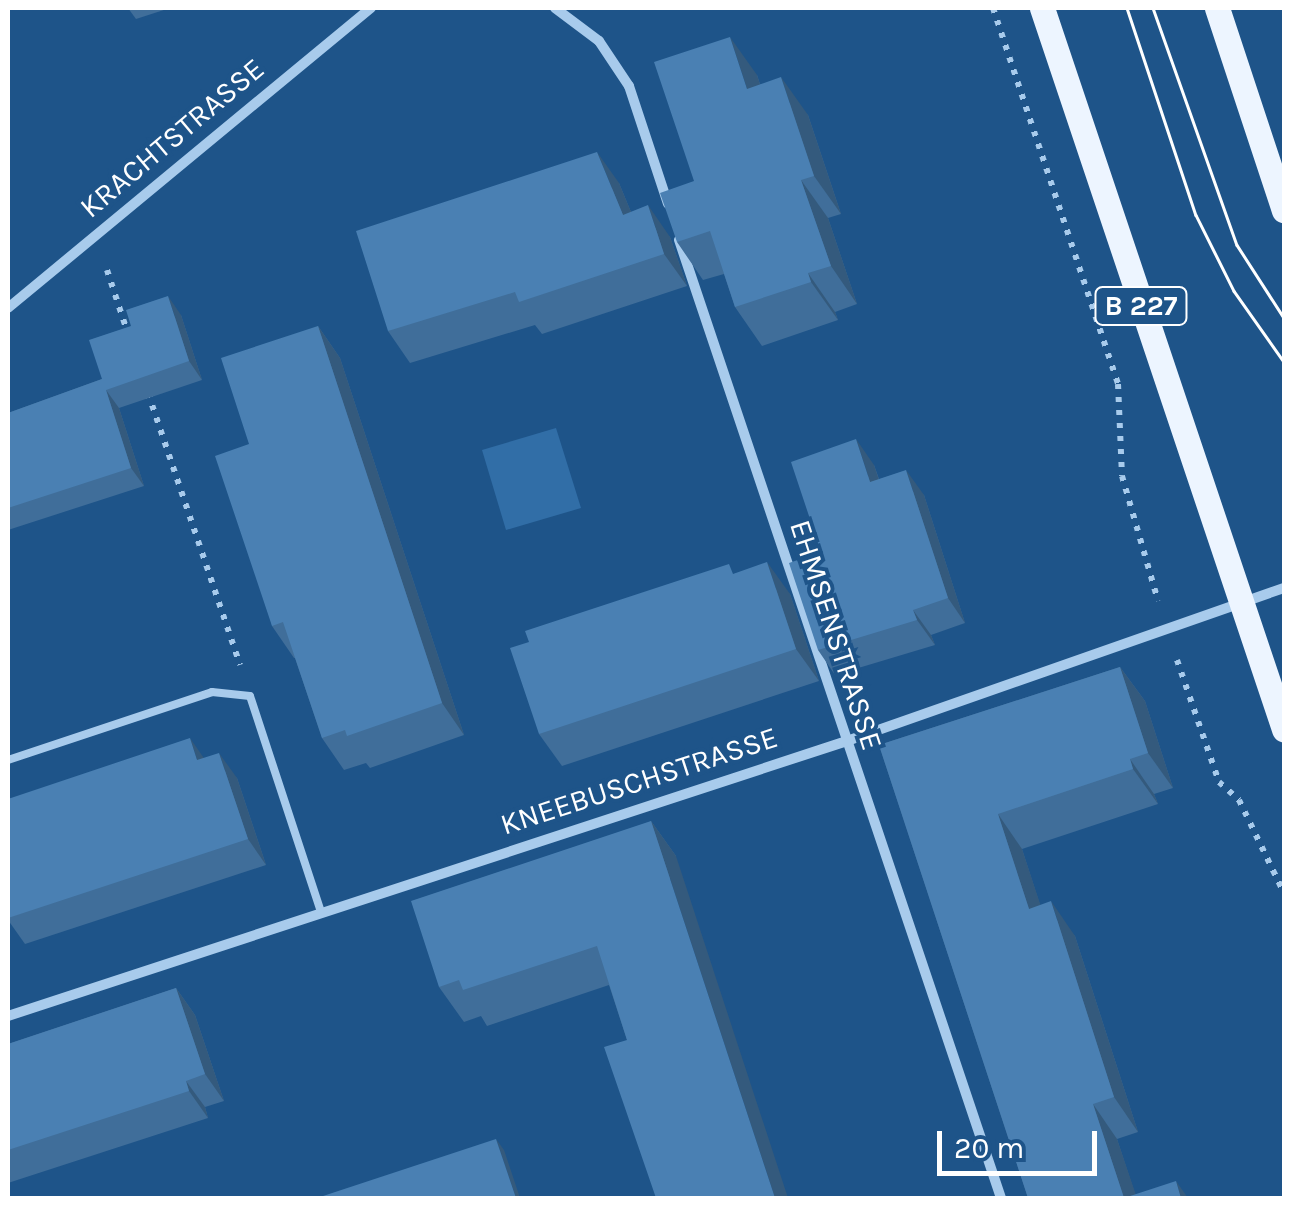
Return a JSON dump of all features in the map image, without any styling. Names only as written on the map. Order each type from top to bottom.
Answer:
[{"type":"main road","name":"B 227","points":[[1042,8],[1284,729]]},
{"type":"main road","points":[[1217,8],[1284,210]]},
{"type":"street","name":"KRACHTSTRASSE","points":[[8,308],[371,8]]},
{"type":"street","name":"EHMSENSTRASSE","points":[[555,8],[599,41],[629,86],[844,742],[1002,1198]]},
{"type":"street","name":"KNEEBUSCHSTRASSE","points":[[8,1016],[320,909],[844,742],[1168,632],[1284,588]]},
{"type":"lane","points":[[8,760],[212,692],[250,696],[320,909]]},
{"type":"path","points":[[993,8],[1118,384],[1122,476],[1168,632],[1219,782],[1239,800],[1284,893]]},
{"type":"path","points":[[95,235],[132,346]]},
{"type":"path","points":[[145,383],[250,696]]},
{"type":"shaded area","points":[[556,428],[581,508],[506,530],[482,450]]},
{"type":"building","points":[[730,37],[747,89],[781,77],[814,176],[801,180],[831,266],[808,273],[811,282],[735,307],[710,231],[677,242],[660,193],[694,181],[654,62]]},
{"type":"building","points":[[597,152],[623,215],[648,205],[664,254],[519,302],[515,292],[388,331],[356,231]]},
{"type":"building","points":[[168,296],[189,361],[106,390],[131,468],[8,508],[8,413],[102,379],[89,340],[131,326],[126,310]]},
{"type":"building","points":[[318,326],[442,703],[347,736],[345,730],[322,738],[283,622],[272,626],[215,456],[249,444],[221,358]]},
{"type":"building","points":[[856,439],[870,482],[906,470],[948,598],[913,610],[917,620],[818,650],[789,563],[821,552],[791,462]]},
{"type":"building","points":[[767,562],[796,649],[539,734],[510,648],[529,642],[525,631],[729,564],[733,574]]},
{"type":"building","points":[[1120,667],[1148,753],[1130,759],[1133,769],[998,814],[1029,909],[1051,901],[1114,1097],[1093,1104],[1124,1198],[1028,1198],[879,745]]},
{"type":"building","points":[[190,738],[197,760],[219,753],[248,839],[8,918],[8,799]]},
{"type":"building","points":[[651,821],[775,1198],[656,1198],[604,1047],[627,1040],[597,946],[463,990],[459,980],[439,987],[411,901]]},
{"type":"building","points":[[176,988],[205,1074],[186,1081],[189,1091],[8,1150],[8,1044]]},
{"type":"building","points":[[496,1139],[516,1198],[317,1198]]},
{"type":"building","points":[[1176,1181],[1181,1198],[1124,1198]]},
{"type":"tram line","points":[[1127,8],[1196,215],[1234,291],[1284,362]]},
{"type":"tram line","points":[[1153,8],[1237,245],[1284,318]]}]
